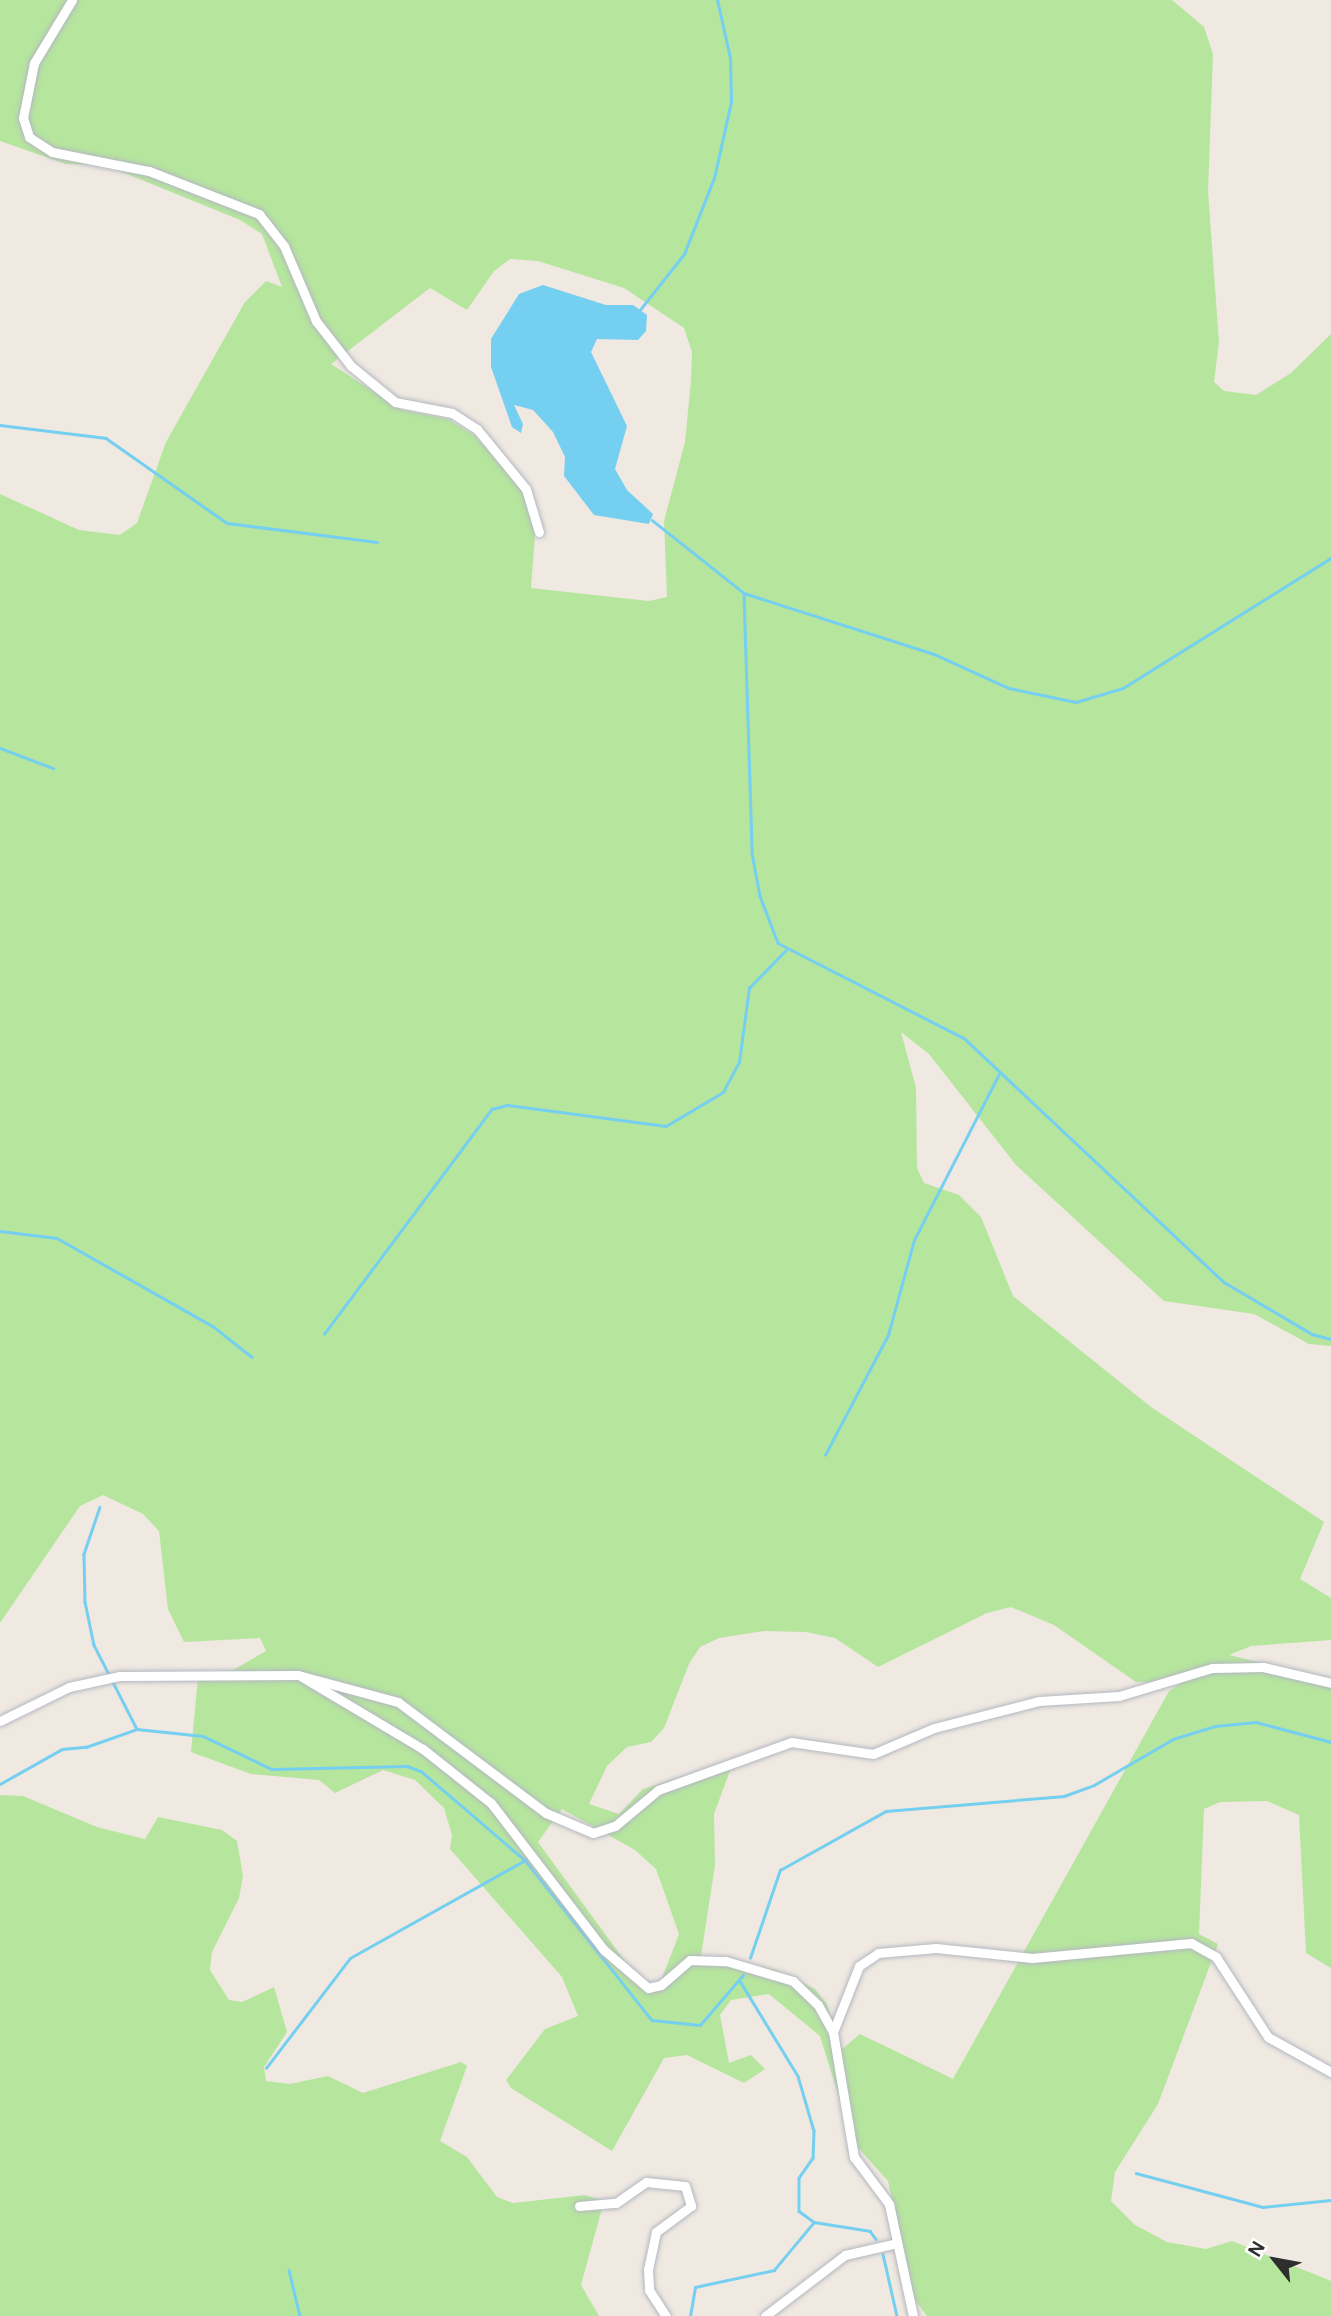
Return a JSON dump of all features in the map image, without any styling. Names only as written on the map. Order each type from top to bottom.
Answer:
[{"type":"street","points":[[72,0],[34,64],[24,110],[29,137],[52,152],[149,171],[259,214],[284,246],[316,321],[351,366],[395,402],[452,413],[477,429],[526,489],[539,532]]},
{"type":"street","points":[[0,1721],[69,1687],[119,1676],[298,1675],[398,1702],[546,1813],[593,1833],[615,1826],[658,1790],[791,1742],[873,1754],[934,1728],[1039,1701],[1118,1696],[1212,1668],[1263,1667],[1331,1683]]},
{"type":"street","points":[[298,1675],[423,1749],[491,1802],[604,1950],[640,1984],[661,1985],[690,1960],[726,1961],[793,1981],[818,2005],[833,2032],[854,2157],[889,2204],[913,2316]]},
{"type":"street","points":[[833,2032],[859,1966],[878,1953],[936,1948],[1032,1958],[1191,1943],[1216,1957],[1268,2037],[1331,2072]]},
{"type":"street","points":[[579,2206],[611,2205],[646,2182],[685,2186],[691,2206],[656,2232],[648,2269],[649,2290],[666,2316]]},
{"type":"street","points":[[765,2316],[845,2255],[897,2243]]},
{"type":"green space","points":[[0,0],[1172,0],[1204,27],[1213,54],[1208,191],[1219,342],[1214,382],[1224,391],[1256,395],[1291,373],[1331,334],[1331,1346],[1309,1344],[1254,1314],[1164,1301],[1016,1165],[929,1054],[901,1032],[916,1088],[917,1168],[924,1183],[959,1195],[981,1217],[1013,1296],[1151,1407],[1324,1522],[1300,1579],[1331,1598],[1331,1640],[1251,1646],[1229,1655],[1331,1680],[1331,1968],[1306,1953],[1299,1815],[1267,1801],[1220,1802],[1204,1809],[1199,1934],[1218,1944],[1158,2104],[1115,2172],[1111,2201],[1135,2225],[1167,2242],[1206,2249],[1232,2241],[1331,2281],[1331,2316],[927,2316],[912,2296],[888,2181],[853,2142],[820,2036],[769,1994],[731,2000],[720,2015],[729,2063],[751,2055],[765,2069],[744,2083],[687,2055],[664,2058],[612,2151],[511,2088],[506,2080],[545,2029],[578,2016],[562,1977],[450,1849],[452,1835],[444,1808],[415,1780],[383,1770],[335,1793],[319,1780],[251,1774],[191,1752],[198,1677],[230,1672],[266,1651],[260,1638],[184,1642],[168,1609],[159,1531],[143,1514],[103,1495],[80,1506],[0,1623],[0,494],[79,530],[120,535],[137,523],[166,442],[245,302],[266,281],[282,287],[262,234],[240,220],[105,165],[66,164],[0,141]],"holes":[[[510,259],[538,261],[624,288],[684,328],[692,352],[691,381],[685,442],[664,521],[667,597],[649,601],[531,588],[536,522],[527,497],[475,436],[448,419],[402,410],[331,364],[430,288],[467,310],[494,271]],[[1011,1607],[1054,1625],[1136,1682],[1183,1682],[1169,1691],[953,2079],[860,2034],[840,2051],[827,2004],[815,1989],[776,1970],[701,1956],[715,1865],[714,1814],[734,1760],[643,1789],[619,1814],[589,1804],[607,1766],[627,1747],[651,1742],[664,1728],[689,1664],[700,1647],[719,1638],[764,1631],[806,1632],[835,1638],[878,1667],[987,1613]],[[562,1809],[635,1850],[656,1869],[679,1934],[659,1986],[640,1982],[538,1842]]]},
{"type":"green space","points":[[0,1795],[23,1796],[97,1827],[145,1839],[158,1817],[222,1830],[237,1841],[243,1876],[239,1898],[212,1952],[210,1970],[229,2000],[242,2002],[274,1987],[287,2032],[264,2067],[266,2081],[290,2084],[328,2076],[363,2093],[461,2062],[467,2066],[440,2141],[467,2157],[497,2197],[513,2203],[585,2195],[604,2201],[581,2285],[599,2316],[0,2316]]},
{"type":"water","points":[[543,285],[606,305],[633,305],[647,315],[646,331],[638,340],[597,339],[591,352],[627,426],[615,469],[627,490],[653,514],[649,524],[594,515],[564,476],[565,457],[553,432],[533,410],[514,405],[523,424],[521,433],[512,427],[491,367],[491,339],[519,294]]},
{"type":"waterway","points":[[639,311],[684,254],[714,178],[731,102],[730,58],[717,0]]},
{"type":"waterway","points":[[0,425],[106,438],[227,523],[377,542]]},
{"type":"waterway","points":[[652,520],[744,593],[934,654],[1009,688],[1076,702],[1123,688],[1331,558]]},
{"type":"waterway","points":[[744,593],[752,853],[760,896],[778,943],[964,1038],[1224,1282],[1312,1334],[1331,1339]]},
{"type":"waterway","points":[[0,748],[53,768]]},
{"type":"waterway","points":[[324,1334],[492,1109],[507,1105],[666,1126],[723,1092],[739,1062],[749,988],[785,951]]},
{"type":"waterway","points":[[825,1455],[888,1335],[914,1240],[999,1074]]},
{"type":"waterway","points":[[0,1231],[57,1238],[214,1327],[252,1357]]},
{"type":"waterway","points":[[100,1507],[84,1554],[85,1602],[94,1645],[137,1729]]},
{"type":"waterway","points":[[750,1958],[780,1870],[886,1811],[1064,1796],[1094,1785],[1173,1739],[1215,1726],[1256,1722],[1331,1742]]},
{"type":"waterway","points":[[0,1784],[62,1749],[86,1747],[137,1729],[203,1736],[272,1769],[407,1766],[421,1771],[525,1860],[652,2020],[700,2025],[743,1975]]},
{"type":"waterway","points":[[266,2068],[350,1958],[525,1860]]},
{"type":"waterway","points":[[740,1981],[798,2076],[814,2131],[813,2158],[799,2178],[799,2211],[814,2222],[870,2231],[876,2239]]},
{"type":"waterway","points":[[1136,2173],[1263,2207],[1331,2200]]},
{"type":"waterway","points":[[690,2316],[695,2287],[774,2270],[814,2222]]},
{"type":"waterway","points":[[883,2254],[897,2316]]},
{"type":"waterway","points":[[289,2270],[300,2316]]}]
